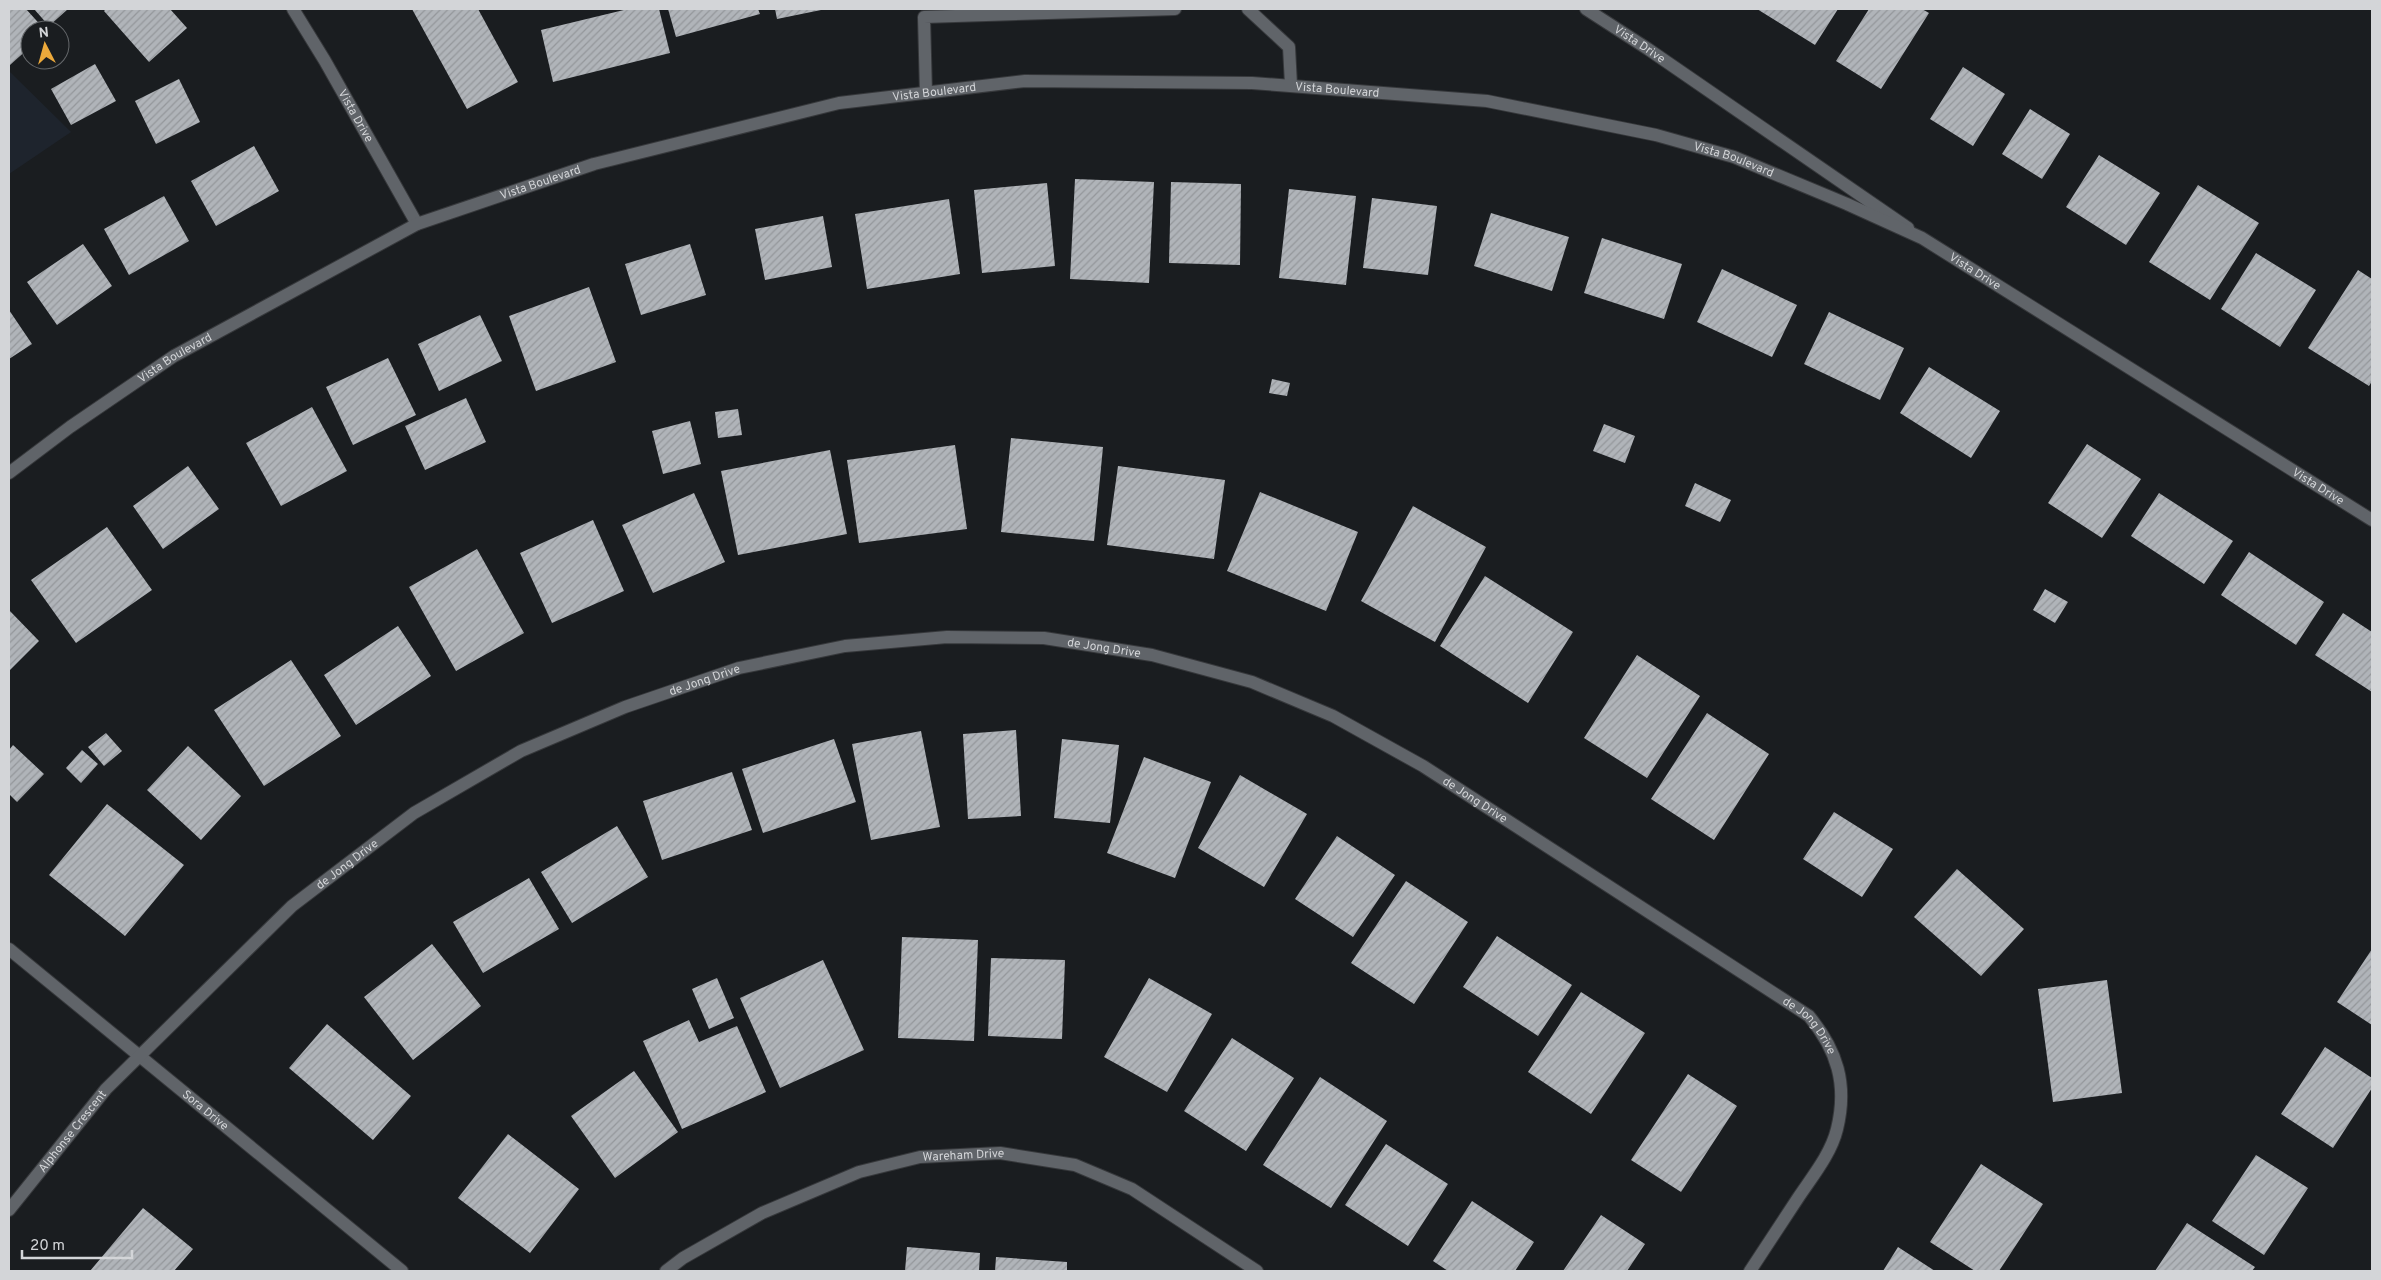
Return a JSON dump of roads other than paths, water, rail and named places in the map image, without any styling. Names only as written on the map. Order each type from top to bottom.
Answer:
[{"type":"street","name":"Vista Drive","points":[[293,9],[325,61],[417,224]]},
{"type":"street","points":[[926,93],[924,17],[1174,9]]},
{"type":"street","points":[[1248,9],[1289,47],[1291,85]]},
{"type":"street","name":"Vista Drive","points":[[1586,9],[1648,48],[1922,238],[2372,520]]},
{"type":"street","name":"Vista Boulevard","points":[[9,473],[70,427],[174,356],[417,224],[594,164],[838,103],[1025,81],[1252,83],[1487,101],[1656,135],[1734,157],[1847,204],[1922,238]]},
{"type":"street","name":"de Jong Drive","points":[[140,1055],[292,906],[414,813],[521,751],[626,707],[739,668],[845,646],[947,637],[1044,638],[1152,655],[1252,682],[1333,716],[1423,766],[1809,1016],[1822,1032],[1836,1059],[1842,1091],[1837,1129],[1824,1158],[1750,1271]]},
{"type":"street","name":"Sora Drive","points":[[9,949],[402,1271]]},
{"type":"street","name":"Alphonse Crescent","points":[[9,1210],[106,1089],[140,1055]]},
{"type":"street","name":"Wareham Drive","points":[[666,1271],[683,1258],[762,1213],[858,1172],[920,1157],[1000,1153],[1075,1165],[1132,1189],[1257,1271]]}]
